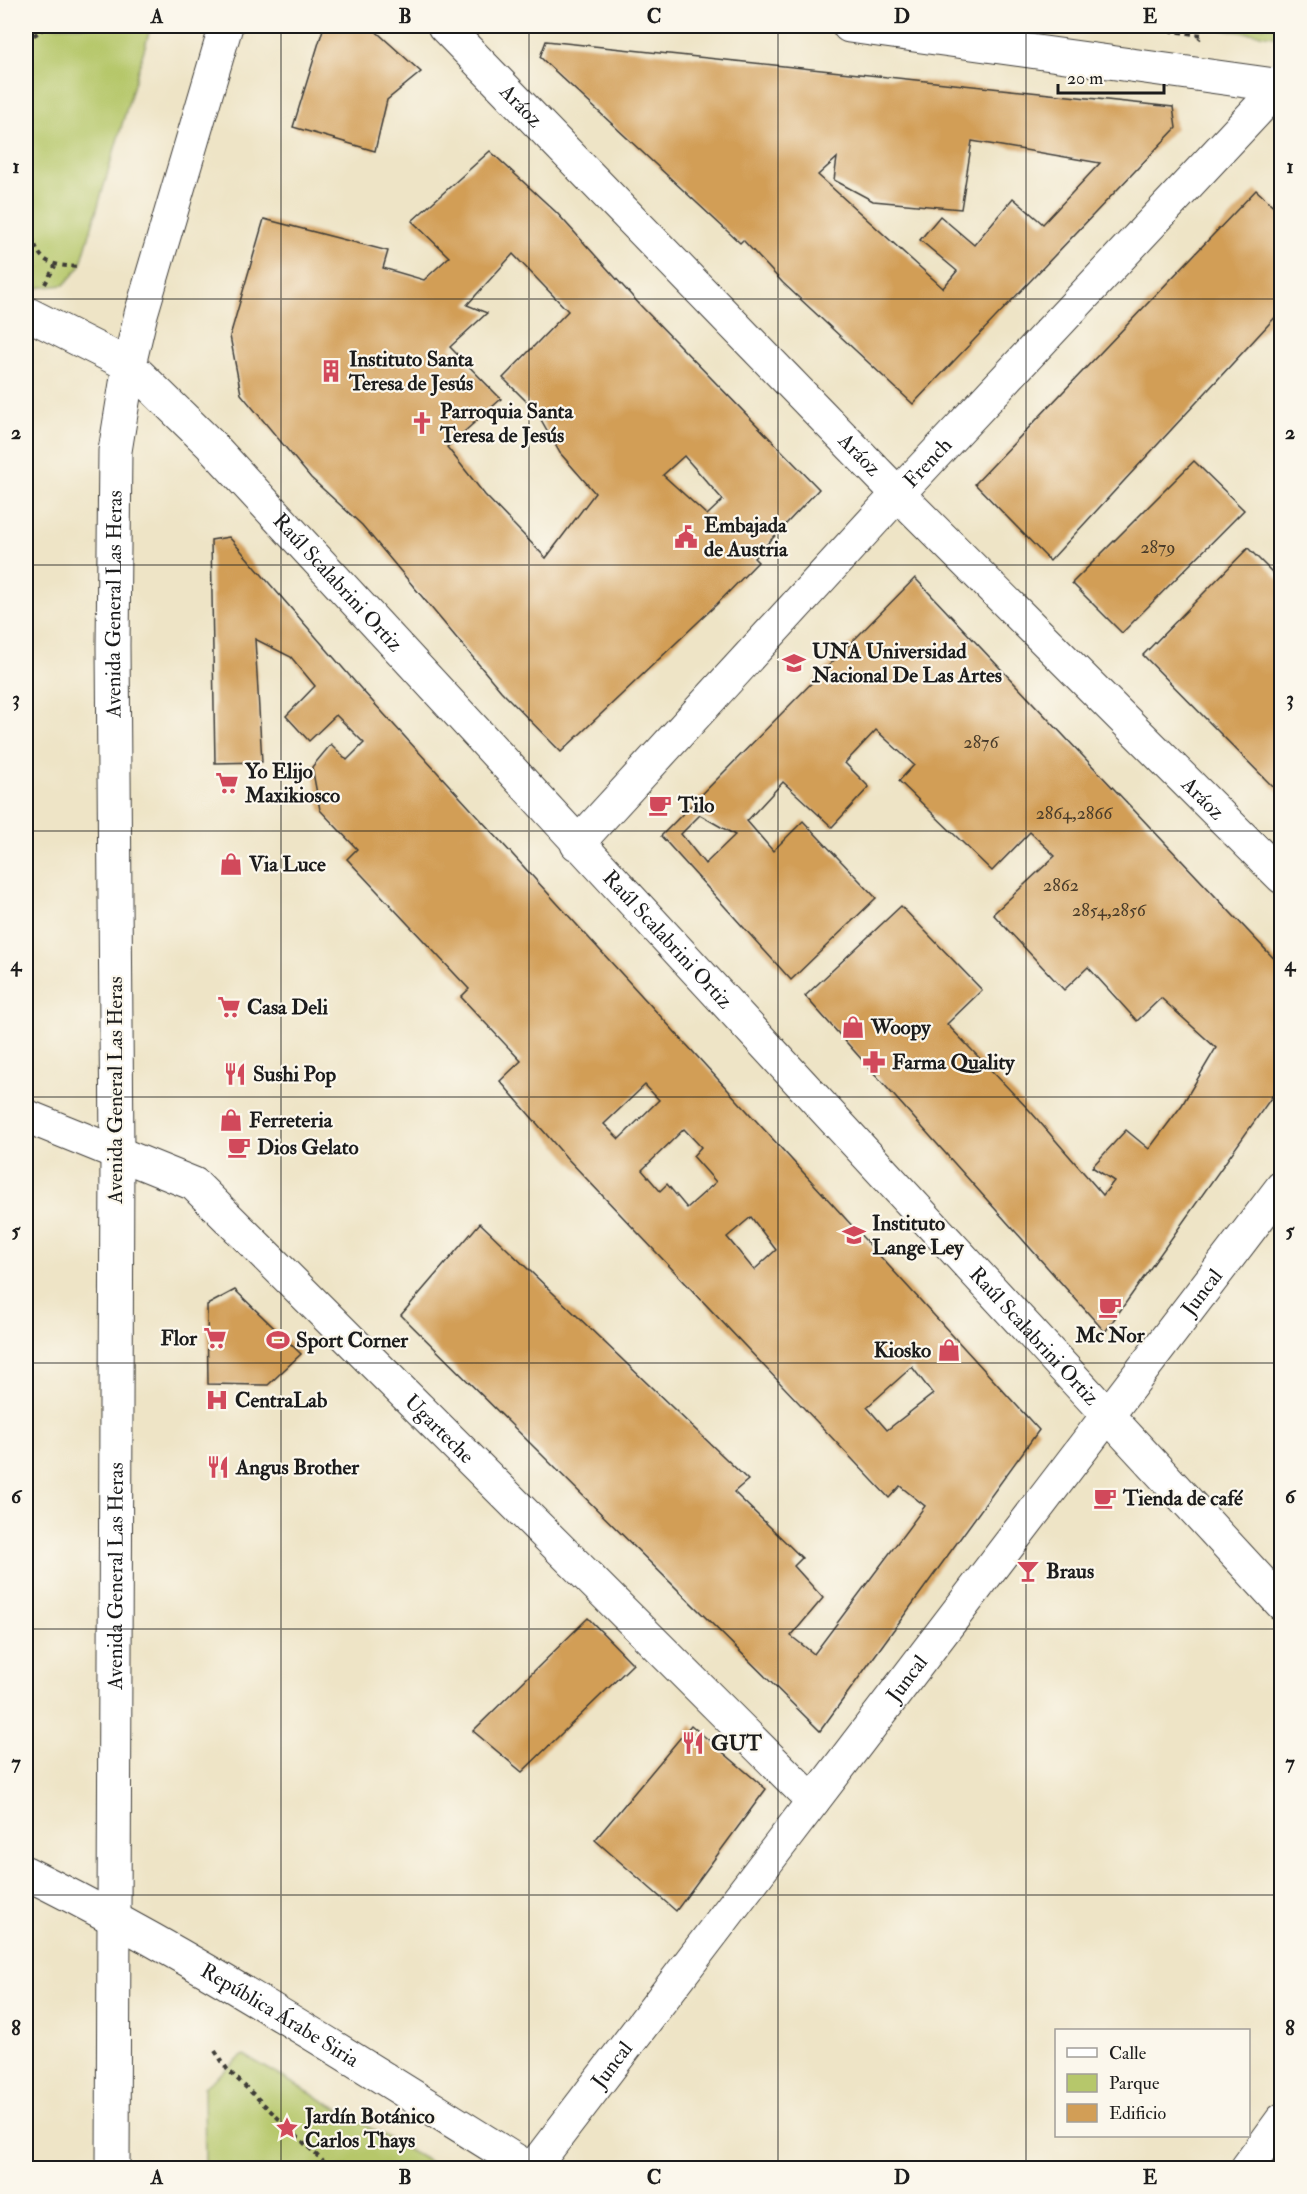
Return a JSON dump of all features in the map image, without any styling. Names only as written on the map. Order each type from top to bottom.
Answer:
[{"type":"street","name":"Avenida General Las Heras","points":[[113,2169],[117,1151],[112,646],[115,451],[129,365],[141,314],[226,26]]},
{"type":"street","name":"Aráoz","points":[[444,26],[898,494],[1281,877]]},
{"type":"street","points":[[849,26],[1281,86]]},
{"type":"street","name":"French","points":[[577,844],[898,494],[1281,86]]},
{"type":"street","name":"Raúl Scalabrini Ortiz","points":[[35,300],[129,365],[211,445],[1281,1604]]},
{"type":"street","name":"Ugarteche","points":[[26,1116],[194,1184],[813,1801]]},
{"type":"street","name":"Juncal","points":[[530,2169],[1107,1418],[1281,1187]]},
{"type":"street","name":"República Árabe Siria","points":[[26,1873],[113,1916],[204,1968],[530,2169]]},
{"type":"street","points":[[1247,2169],[1281,2120]]},
{"type":"path","points":[[26,40],[49,26]]},
{"type":"path","points":[[26,220],[39,257],[55,266],[80,267]]},
{"type":"path","points":[[35,300],[55,266]]},
{"type":"path","points":[[216,2051],[227,2069],[330,2169]]},
{"type":"green space","points":[[26,26],[151,26],[80,267],[64,285],[26,289]]},
{"type":"green space","points":[[1197,26],[1281,26],[1281,37]]},
{"type":"green space","name":"Jardín Botánico Carlos Thays","points":[[244,2055],[440,2168],[205,2168],[204,2087]]},
{"type":"building","points":[[324,26],[370,26],[421,72],[387,100],[375,151],[293,127]]},
{"type":"building","points":[[546,41],[1173,107],[1176,128],[913,404],[783,283],[743,240],[740,243],[540,57]],"holes":[[[972,141],[1100,163],[1043,224],[1013,198],[974,245],[940,216],[920,240],[957,271],[943,288],[818,175],[837,158],[834,180],[873,201],[961,209]]]},
{"type":"building","points":[[490,151],[557,213],[641,306],[819,489],[754,558],[758,562],[716,605],[561,752],[501,691],[362,525],[311,478],[241,394],[230,336],[264,219],[388,251],[383,268],[424,280],[449,257],[412,221]],"holes":[[[513,254],[568,311],[503,378],[536,411],[560,453],[595,493],[546,558],[485,495],[447,447],[501,399],[450,347],[487,313],[467,305]],[[684,456],[723,500],[707,515],[663,475]]]},
{"type":"building","points":[[1256,190],[1281,213],[1281,311],[1050,561],[975,484]]},
{"type":"building","points":[[1194,461],[1244,510],[1122,633],[1072,583]]},
{"type":"building","points":[[229,537],[362,690],[1039,1430],[820,1731],[401,1315],[480,1223],[748,1480],[734,1492],[802,1558],[794,1566],[823,1598],[791,1636],[814,1654],[925,1506],[900,1486],[889,1498],[566,1157],[500,1081],[521,1061],[461,997],[469,989],[347,859],[357,849],[320,810],[312,767],[331,744],[347,760],[364,743],[336,715],[309,741],[286,716],[315,686],[291,657],[255,639],[262,762],[215,763],[211,540]],"holes":[[[645,1085],[659,1100],[619,1139],[604,1124]],[[684,1129],[701,1147],[693,1156],[716,1182],[687,1208],[667,1184],[660,1191],[642,1170]],[[751,1217],[776,1250],[754,1270],[727,1237]],[[912,1367],[933,1394],[887,1430],[867,1407]]]},
{"type":"building","points":[[1248,548],[1281,581],[1281,795],[1143,655]]},
{"type":"building","points":[[915,578],[1281,966],[1281,1084],[1105,1332],[805,996],[901,906],[982,990],[947,1024],[1031,1112],[1103,1195],[1114,1181],[1092,1167],[1126,1130],[1149,1149],[1182,1105],[1216,1048],[1161,998],[1137,1021],[1088,967],[1064,990],[993,914],[1055,856],[1030,832],[992,871],[899,781],[914,765],[876,730],[845,763],[869,787],[832,827],[783,782],[747,821],[773,851],[803,821],[876,898],[791,980],[661,836]],"holes":[[[700,815],[735,835],[705,864],[681,834]]]},
{"type":"building","points":[[235,1290],[301,1354],[268,1385],[208,1384],[207,1305]]},
{"type":"building","points":[[588,1618],[633,1664],[522,1772],[473,1731]]},
{"type":"building","points":[[691,1725],[766,1789],[676,1911],[595,1840]]},
{"type":"place","name":"Instituto Santa Teresa de Jesús","points":[[331,371]]},
{"type":"place","name":"Parroquia Santa Teresa de Jesús","points":[[422,423]]},
{"type":"place","name":"Embajada de Austria","points":[[686,537]]},
{"type":"place","name":"UNA Universidad Nacional De Las Artes","points":[[794,663]]},
{"type":"place","name":"Yo Elijo Maxikiosco","points":[[227,783]]},
{"type":"place","name":"Tilo","points":[[660,805]]},
{"type":"place","name":"Via Luce","points":[[231,864]]},
{"type":"place","name":"Casa Deli","points":[[229,1007]]},
{"type":"place","name":"Woopy","points":[[853,1027]]},
{"type":"place","name":"Farma Quality","points":[[874,1062]]},
{"type":"place","name":"Sushi Pop","points":[[235,1074]]},
{"type":"place","name":"Ferreteria","points":[[231,1120]]},
{"type":"place","name":"Dios Gelato","points":[[239,1147]]},
{"type":"place","name":"Instituto Lange Ley","points":[[854,1235]]},
{"type":"place","name":"Mc Nor","points":[[1110,1307]]},
{"type":"place","name":"Flor","points":[[215,1338]]},
{"type":"place","name":"Sport Corner","points":[[278,1340]]},
{"type":"place","name":"Kiosko","points":[[949,1350]]},
{"type":"place","name":"CentraLab","points":[[217,1400]]},
{"type":"place","name":"Angus Brother","points":[[218,1467]]},
{"type":"place","name":"Tienda de café","points":[[1105,1498]]},
{"type":"place","name":"Braus","points":[[1028,1571]]},
{"type":"place","name":"GUT","points":[[693,1743]]},
{"type":"place","name":"Jardín Botánico Carlos Thays","points":[[287,2128]]}]
